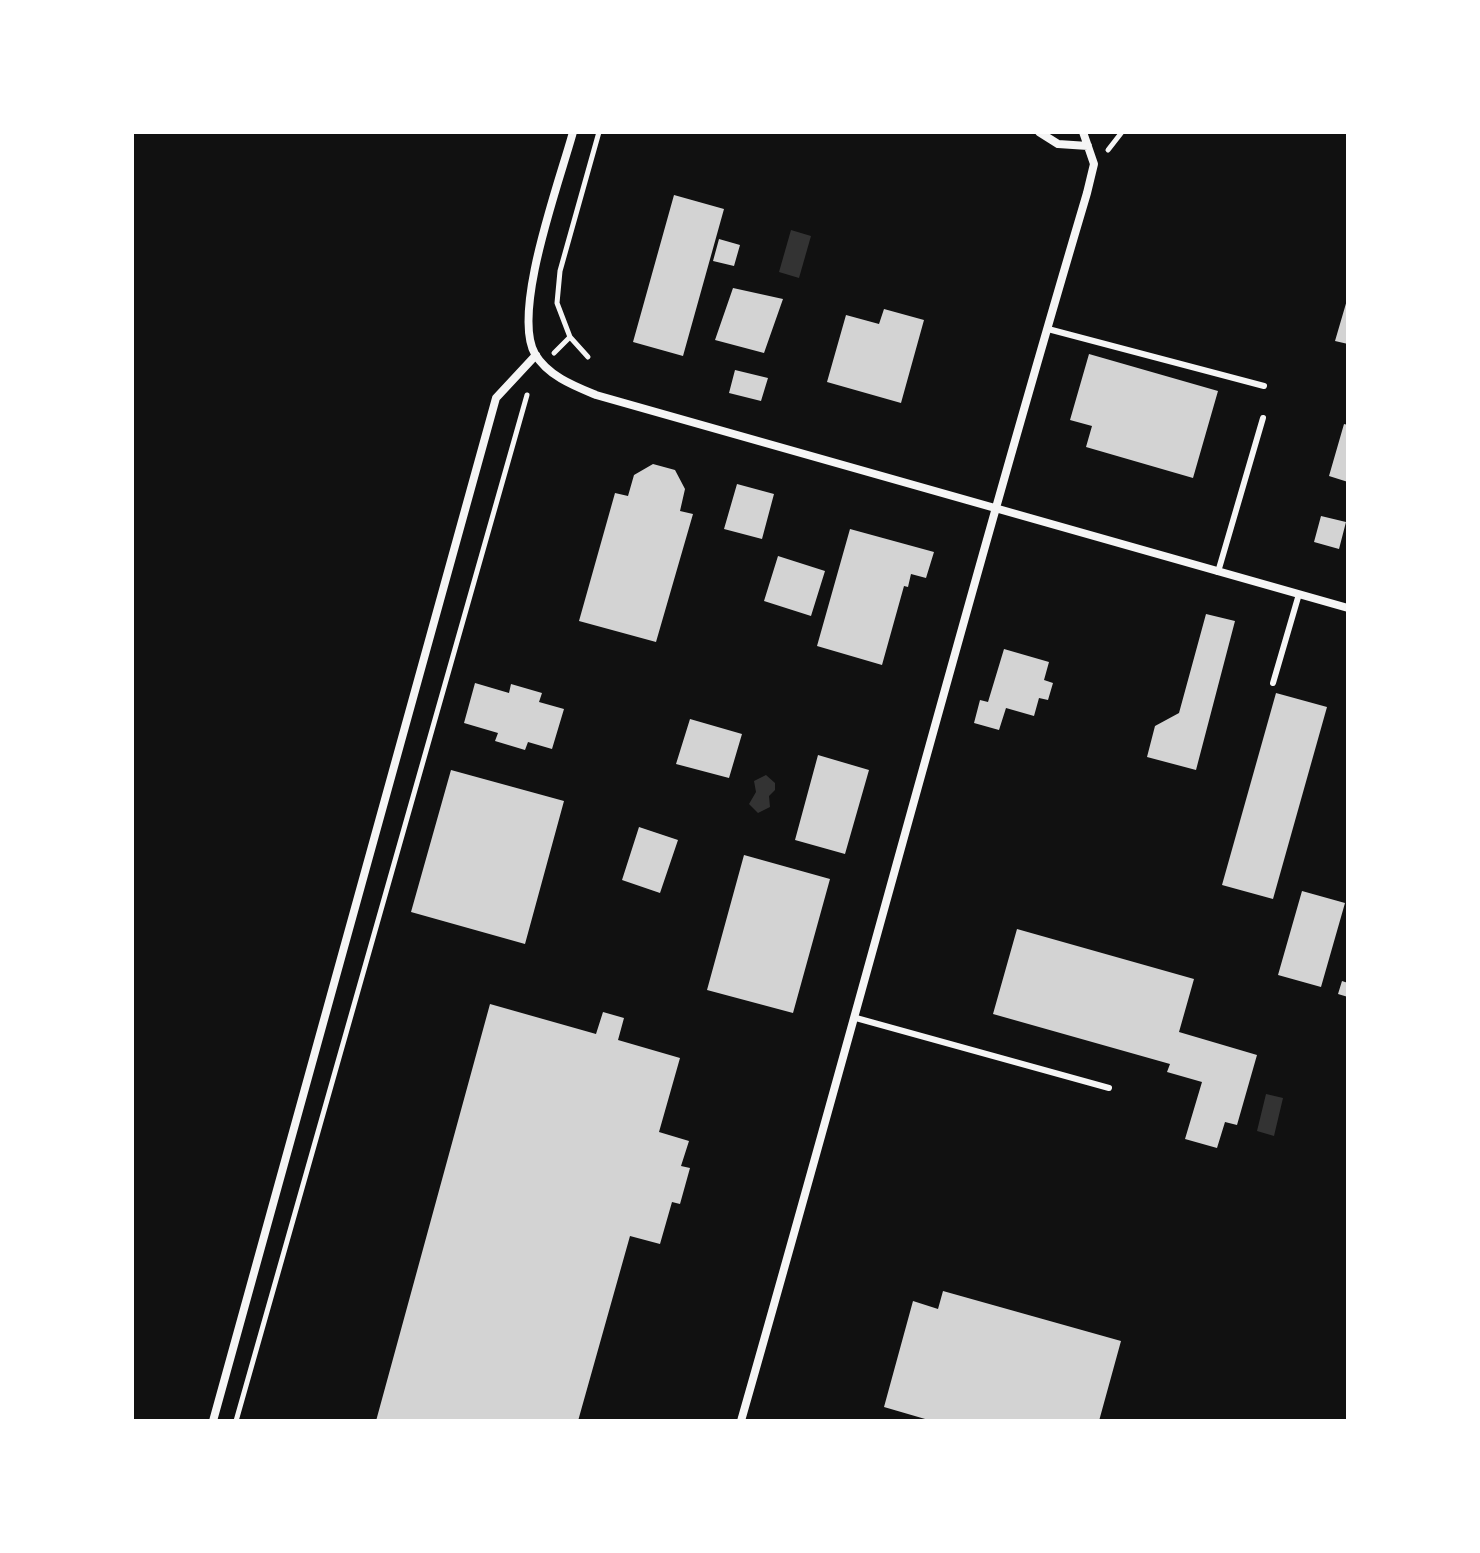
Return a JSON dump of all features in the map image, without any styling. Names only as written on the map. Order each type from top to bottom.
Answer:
[{"type":"street","points":[[573,132],[530,291],[528,334],[536,355],[555,376],[596,395],[1348,608]]},
{"type":"street","points":[[1039,132],[1058,144],[1088,146]]},
{"type":"street","points":[[741,1421],[1094,164],[1083,132]]},
{"type":"street","points":[[213,1421],[496,398],[536,355]]},
{"type":"lane","points":[[1048,329],[1264,386]]},
{"type":"lane","points":[[1218,572],[1263,418]]},
{"type":"lane","points":[[1273,683],[1299,594]]},
{"type":"lane","points":[[856,1018],[1109,1088]]},
{"type":"path","points":[[588,357],[570,337],[557,303],[560,271],[599,132]]},
{"type":"path","points":[[236,1421],[521,405],[544,364],[570,337]]},
{"type":"shaded area","points":[[791,230],[811,236],[799,278],[779,272]]},
{"type":"shaded area","points":[[766,775],[775,783],[775,790],[769,796],[770,807],[758,813],[749,804],[756,792],[754,781]]},
{"type":"shaded area","points":[[1266,1094],[1283,1098],[1274,1136],[1257,1131]]},
{"type":"building","points":[[674,195],[724,209],[683,356],[633,342]]},
{"type":"building","points":[[719,239],[740,245],[734,266],[713,261]]},
{"type":"building","points":[[733,288],[783,299],[764,353],[715,340]]},
{"type":"building","points":[[1348,300],[1348,344],[1335,341]]},
{"type":"building","points":[[884,309],[924,320],[901,403],[827,382],[846,315],[879,324]]},
{"type":"building","points":[[1089,354],[1218,391],[1193,478],[1086,447],[1092,426],[1070,420]]},
{"type":"building","points":[[735,370],[768,378],[761,401],[729,393]]},
{"type":"building","points":[[1344,424],[1348,425],[1348,482],[1329,476]]},
{"type":"building","points":[[653,464],[675,470],[685,489],[680,511],[693,514],[656,642],[579,621],[615,493],[628,496],[634,475]]},
{"type":"building","points":[[737,484],[774,494],[762,539],[724,529]]},
{"type":"building","points":[[1321,516],[1346,522],[1339,549],[1314,542]]},
{"type":"building","points":[[850,529],[934,552],[926,578],[911,574],[908,587],[904,586],[882,665],[817,646]]},
{"type":"building","points":[[778,556],[825,571],[811,616],[764,601]]},
{"type":"building","points":[[1206,614],[1235,621],[1196,770],[1147,757],[1155,726],[1179,713]]},
{"type":"building","points":[[1004,649],[1049,662],[1044,680],[1053,683],[1048,700],[1039,698],[1034,716],[1006,708],[999,730],[974,723],[980,700],[988,702]]},
{"type":"building","points":[[475,683],[509,693],[511,684],[542,693],[539,702],[564,709],[552,749],[528,742],[525,750],[495,741],[498,733],[464,723]]},
{"type":"building","points":[[1276,693],[1327,707],[1273,899],[1222,885]]},
{"type":"building","points":[[690,719],[742,734],[729,778],[676,764]]},
{"type":"building","points":[[818,755],[869,770],[845,854],[795,840]]},
{"type":"building","points":[[451,770],[564,801],[525,944],[411,912]]},
{"type":"building","points":[[639,827],[678,840],[660,893],[622,880]]},
{"type":"building","points":[[744,855],[830,879],[793,1013],[707,990]]},
{"type":"building","points":[[1302,891],[1345,903],[1321,987],[1278,975]]},
{"type":"building","points":[[1017,929],[1194,979],[1179,1032],[1257,1055],[1237,1125],[1225,1122],[1217,1148],[1185,1139],[1202,1082],[1167,1072],[1170,1064],[993,1014]]},
{"type":"building","points":[[1342,981],[1348,983],[1348,997],[1338,994]]},
{"type":"building","points":[[490,1004],[596,1034],[603,1012],[624,1018],[618,1040],[680,1058],[659,1132],[689,1141],[681,1166],[690,1168],[680,1204],[672,1202],[660,1244],[630,1236],[578,1421],[376,1421]]},
{"type":"building","points":[[943,1291],[1121,1341],[1099,1421],[932,1421],[884,1407],[913,1301],[938,1309]]}]
